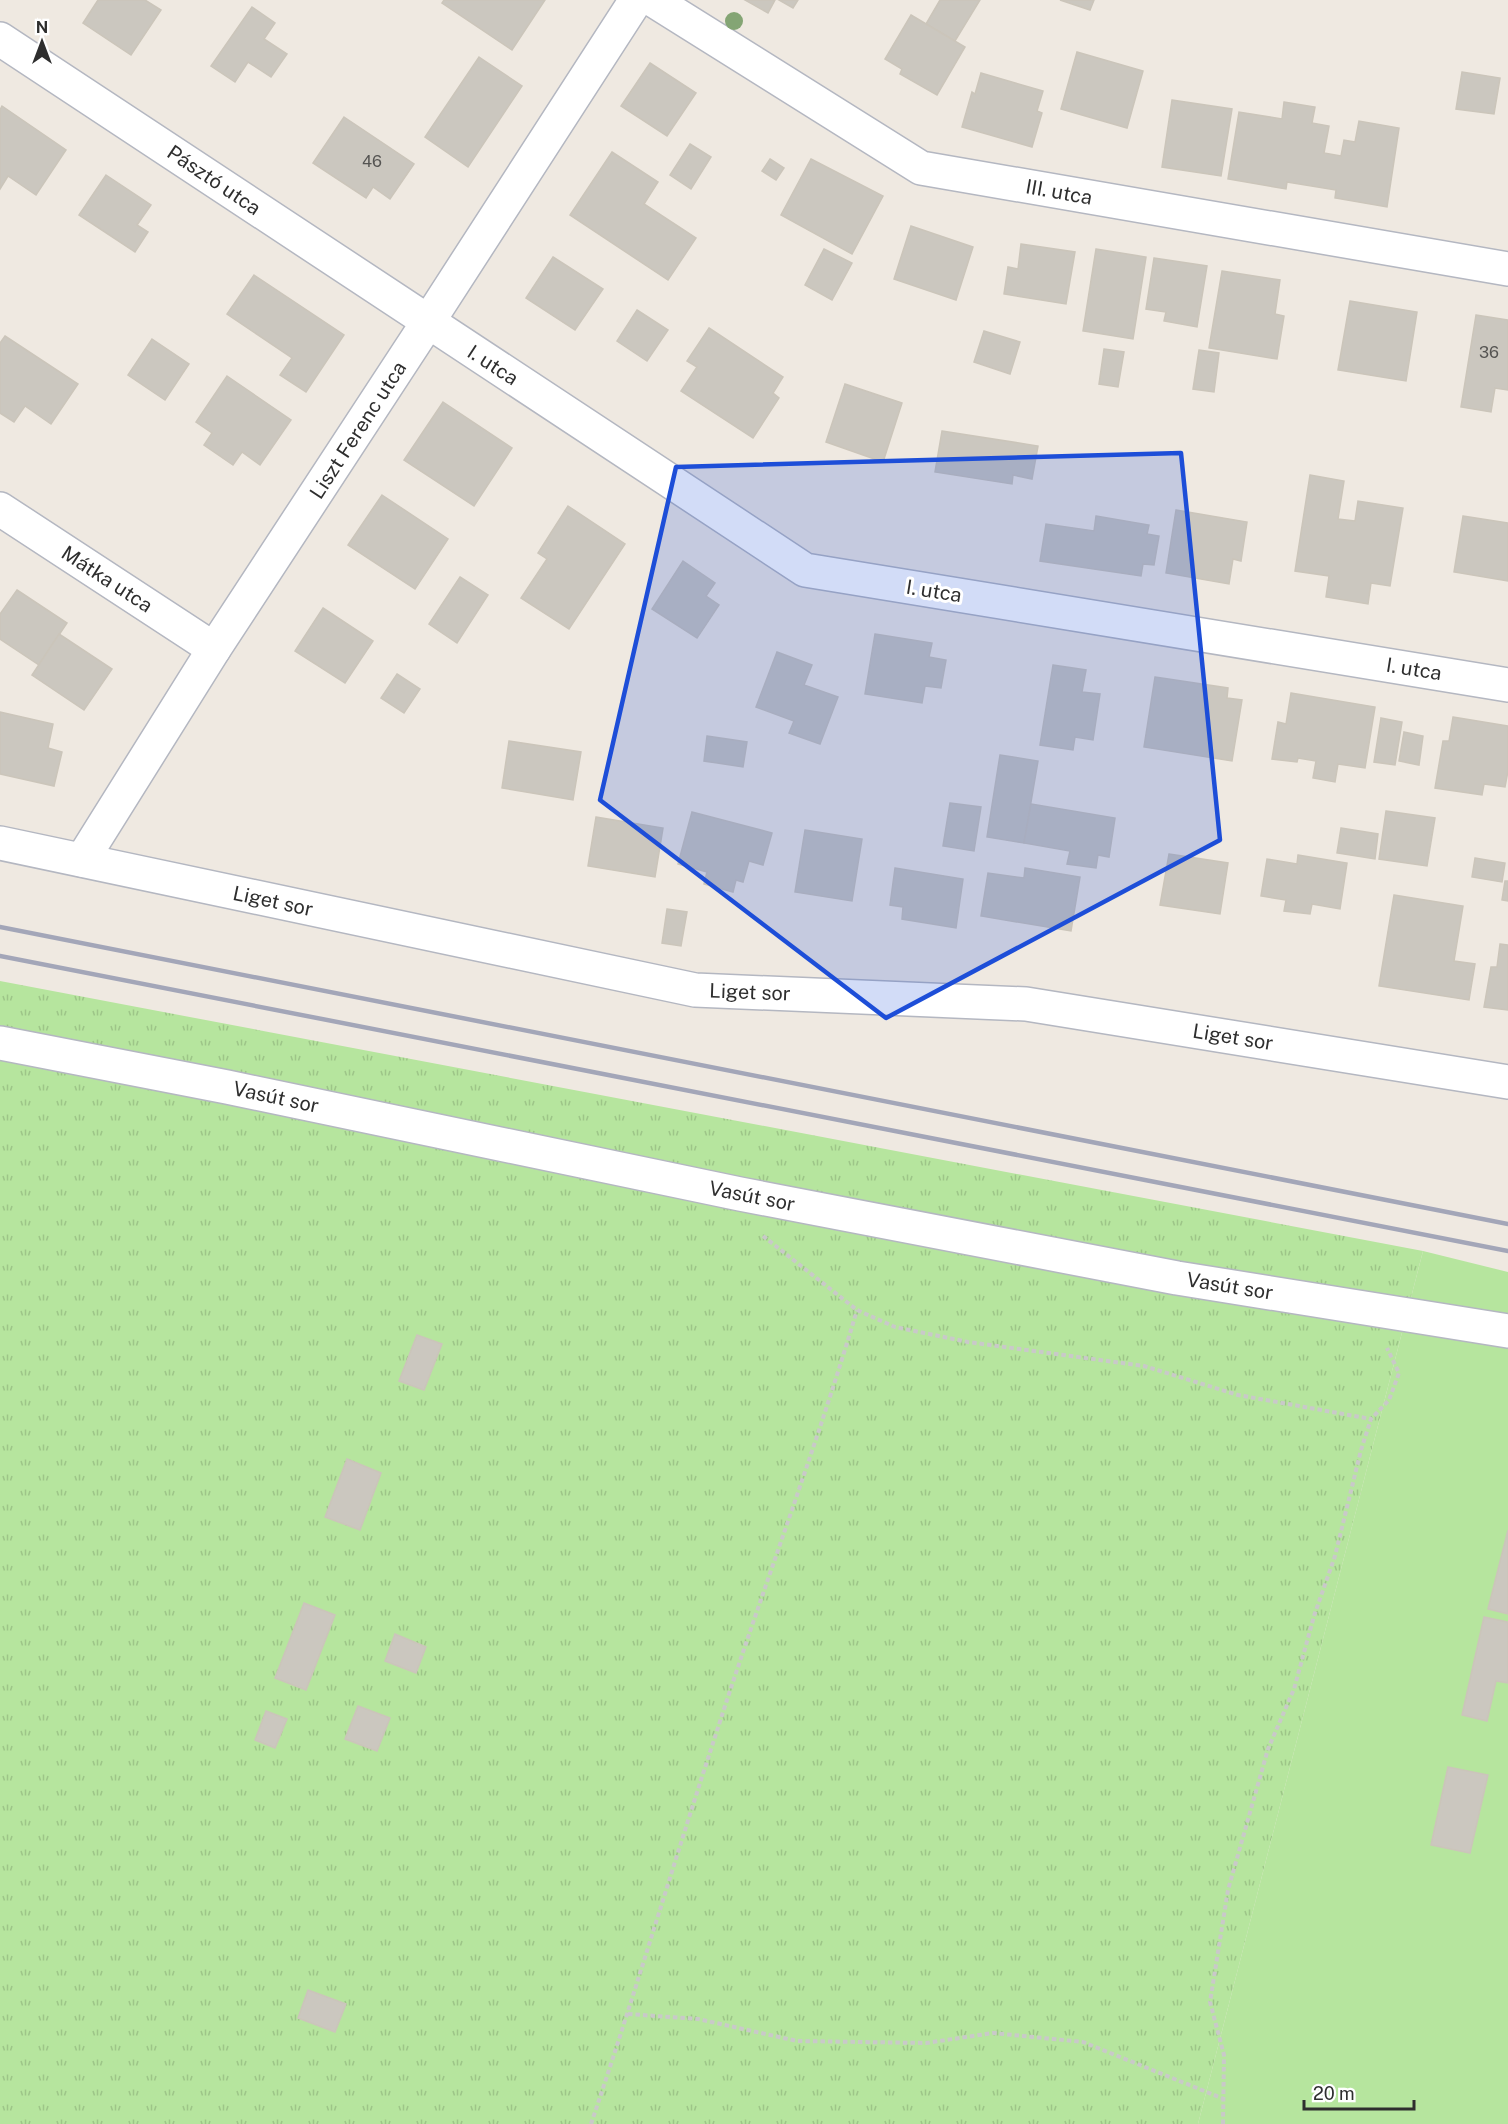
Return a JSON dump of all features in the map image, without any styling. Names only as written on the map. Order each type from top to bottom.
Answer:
[{"type":"street","name":"Liszt Ferenc utca","points":[[82,860],[214,649],[636,0]]},
{"type":"street","name":"III. utca","points":[[653,0],[921,168],[1508,269]]},
{"type":"street","name":"Pásztó utca","points":[[0,39],[428,322]]},
{"type":"street","name":"I. utca","points":[[428,322],[805,570],[1508,685]]},
{"type":"street","name":"Mátka utca","points":[[0,509],[214,649]]},
{"type":"street","name":"Liget sor","points":[[0,843],[695,990],[1026,1004],[1508,1082]]},
{"type":"street","name":"Vasút sor","points":[[0,1043],[227,1087],[740,1194],[1177,1278],[1508,1331]]},
{"type":"path","points":[[740,1194],[756,1231],[857,1310],[895,1327],[968,1342],[1144,1366],[1238,1395],[1371,1419]]},
{"type":"path","points":[[591,2124],[714,1739],[808,1464],[857,1310]]},
{"type":"path","points":[[1223,2124],[1224,2055],[1210,2002],[1228,1890],[1268,1749],[1294,1689],[1314,1616],[1335,1556],[1371,1419],[1389,1400],[1399,1373],[1386,1346],[1386,1311]]},
{"type":"path","points":[[628,2014],[698,2019],[797,2041],[926,2043],[993,2033],[1083,2042],[1224,2099]]},
{"type":"highlighted area","points":[[1181,453],[1220,840],[886,1018],[600,800],[676,467]]},
{"type":"green space","points":[[0,981],[1423,1251],[1198,2124],[0,2124]]},
{"type":"green space","points":[[1423,1251],[1508,1272],[1508,2124],[1198,2124]]},
{"type":"building","points":[[98,0],[145,0],[161,10],[131,55],[83,23]]},
{"type":"building","points":[[444,0],[545,0],[512,50],[442,3]]},
{"type":"building","points":[[745,0],[775,0],[768,13]]},
{"type":"building","points":[[779,0],[798,0],[793,8]]},
{"type":"building","points":[[940,0],[980,0],[955,41],[926,24]]},
{"type":"building","points":[[1060,0],[1094,0],[1090,10]]},
{"type":"building","points":[[252,7],[275,23],[264,39],[287,54],[271,77],[248,62],[235,82],[211,66]]},
{"type":"building","points":[[911,15],[965,47],[937,95],[900,74],[902,69],[885,59]]},
{"type":"building","points":[[1077,52],[1143,71],[1127,128],[1061,109]]},
{"type":"building","points":[[479,57],[522,86],[468,167],[425,137]]},
{"type":"building","points":[[650,63],[696,93],[667,136],[621,106]]},
{"type":"building","points":[[1462,72],[1500,78],[1494,114],[1456,109]]},
{"type":"building","points":[[981,73],[1043,91],[1037,111],[1042,113],[1032,147],[962,127],[972,92],[975,94]]},
{"type":"building","points":[[1172,100],[1232,109],[1221,176],[1162,167]]},
{"type":"building","points":[[1284,102],[1315,107],[1312,123],[1329,126],[1324,153],[1341,156],[1344,140],[1355,142],[1359,121],[1399,128],[1387,207],[1335,198],[1336,190],[1287,182],[1286,189],[1228,179],[1239,112],[1282,119]]},
{"type":"building","points":[[2,106],[66,150],[36,195],[8,176],[0,189],[0,110]]},
{"type":"building","points":[[344,117],[414,164],[390,199],[373,187],[366,198],[313,163]]},
{"type":"building","points":[[690,144],[711,157],[691,189],[670,175]]},
{"type":"building","points":[[612,152],[658,182],[644,204],[696,238],[668,280],[570,215]]},
{"type":"building","points":[[770,159],[784,168],[776,180],[762,171]]},
{"type":"building","points":[[811,159],[883,196],[852,254],[781,215]]},
{"type":"building","points":[[106,175],[151,205],[137,225],[148,232],[135,252],[79,215]]},
{"type":"building","points":[[911,226],[973,247],[956,300],[894,279]]},
{"type":"building","points":[[1021,244],[1075,252],[1066,304],[1004,294],[1008,267],[1018,269]]},
{"type":"building","points":[[824,249],[852,263],[832,300],[805,285]]},
{"type":"building","points":[[1096,249],[1146,257],[1133,339],[1083,331]]},
{"type":"building","points":[[553,257],[603,289],[575,330],[526,298]]},
{"type":"building","points":[[1154,258],[1207,266],[1197,327],[1164,321],[1166,312],[1146,309]]},
{"type":"building","points":[[1222,271],[1280,280],[1275,314],[1284,316],[1277,359],[1209,348]]},
{"type":"building","points":[[254,275],[344,335],[306,392],[280,375],[292,358],[227,314]]},
{"type":"building","points":[[1350,301],[1417,312],[1406,381],[1338,370]]},
{"type":"building","points":[[637,310],[668,330],[647,361],[617,341]]},
{"type":"building","points":[[1476,315],[1508,320],[1508,390],[1495,388],[1491,412],[1461,407]]},
{"type":"building","points":[[709,328],[783,377],[773,393],[779,398],[753,438],[681,391],[697,367],[687,361]]},
{"type":"building","points":[[984,331],[1020,342],[1010,374],[974,362]]},
{"type":"building","points":[[5,336],[78,384],[51,424],[25,406],[14,422],[0,413],[0,343]]},
{"type":"building","points":[[152,339],[189,364],[165,400],[128,375]]},
{"type":"building","points":[[1104,349],[1124,352],[1118,387],[1099,384]]},
{"type":"building","points":[[1199,350],[1219,353],[1214,392],[1193,389]]},
{"type":"building","points":[[227,376],[291,420],[260,465],[242,452],[233,465],[204,445],[212,433],[196,422]]},
{"type":"building","points":[[845,384],[902,403],[883,462],[826,442]]},
{"type":"building","points":[[443,402],[512,448],[474,506],[404,460]]},
{"type":"building","points":[[942,431],[1038,446],[1032,479],[1013,475],[1012,484],[935,472]]},
{"type":"building","points":[[1310,475],[1344,481],[1338,519],[1355,521],[1358,501],[1403,508],[1390,586],[1371,583],[1368,604],[1326,597],[1329,576],[1295,571]]},
{"type":"building","points":[[382,495],[448,539],[415,589],[348,545]]},
{"type":"building","points":[[568,506],[625,544],[569,629],[521,598],[547,559],[538,553]]},
{"type":"building","points":[[1176,510],[1247,522],[1241,561],[1233,559],[1229,584],[1166,573]]},
{"type":"building","points":[[1096,516],[1149,525],[1147,534],[1159,536],[1154,565],[1143,564],[1141,576],[1040,561],[1046,524],[1094,531]]},
{"type":"building","points":[[1463,516],[1508,523],[1508,581],[1454,572]]},
{"type":"building","points":[[683,561],[715,583],[706,596],[719,605],[697,638],[652,609]]},
{"type":"building","points":[[460,577],[488,595],[457,643],[429,624]]},
{"type":"building","points":[[17,590],[67,623],[39,665],[0,639],[0,614]]},
{"type":"building","points":[[323,608],[373,641],[345,683],[295,651]]},
{"type":"building","points":[[59,634],[112,669],[84,710],[32,675]]},
{"type":"building","points":[[875,634],[932,643],[929,657],[946,660],[941,688],[925,686],[922,703],[865,694]]},
{"type":"building","points":[[777,652],[812,665],[804,685],[838,697],[820,744],[789,733],[794,721],[756,707]]},
{"type":"building","points":[[1053,665],[1086,670],[1082,692],[1100,694],[1093,740],[1075,737],[1073,750],[1040,745]]},
{"type":"building","points":[[397,674],[420,689],[404,713],[381,698]]},
{"type":"building","points":[[1155,677],[1228,688],[1227,698],[1242,700],[1232,761],[1144,747]]},
{"type":"building","points":[[1291,693],[1375,707],[1365,768],[1338,764],[1335,782],[1313,778],[1316,761],[1298,758],[1297,762],[1272,759],[1278,722],[1286,724]]},
{"type":"building","points":[[0,712],[53,724],[48,748],[62,752],[54,786],[0,774]]},
{"type":"building","points":[[1453,717],[1508,726],[1508,771],[1505,787],[1484,784],[1482,795],[1435,788],[1443,741],[1449,741]]},
{"type":"building","points":[[1381,718],[1402,722],[1395,765],[1374,762]]},
{"type":"building","points":[[1404,732],[1423,736],[1419,765],[1399,761]]},
{"type":"building","points":[[707,736],[747,742],[743,767],[704,761]]},
{"type":"building","points":[[509,741],[581,752],[573,800],[502,788]]},
{"type":"building","points":[[1000,755],[1038,761],[1024,843],[987,837]]},
{"type":"building","points":[[950,803],[981,807],[974,851],[943,846]]},
{"type":"building","points":[[1031,804],[1115,818],[1109,857],[1098,855],[1096,868],[1067,864],[1070,851],[1024,843]]},
{"type":"building","points":[[1386,811],[1435,818],[1427,866],[1379,859]]},
{"type":"building","points":[[692,812],[772,833],[763,865],[749,861],[743,882],[736,880],[733,892],[704,884],[707,872],[678,864]]},
{"type":"building","points":[[596,817],[663,828],[655,877],[588,866]]},
{"type":"building","points":[[1341,828],[1378,834],[1375,859],[1337,853]]},
{"type":"building","points":[[805,830],[862,839],[852,901],[795,892]]},
{"type":"building","points":[[1169,854],[1228,863],[1220,914],[1160,905]]},
{"type":"building","points":[[1298,855],[1347,863],[1340,909],[1312,904],[1310,914],[1284,911],[1286,900],[1261,896],[1267,859],[1297,864]]},
{"type":"building","points":[[1475,858],[1505,863],[1502,882],[1472,877]]},
{"type":"building","points":[[895,868],[963,879],[956,928],[902,919],[903,907],[890,905]]},
{"type":"building","points":[[1025,868],[1080,877],[1071,931],[981,916],[988,873],[1024,878]]},
{"type":"building","points":[[1505,881],[1508,881],[1508,901],[1502,900]]},
{"type":"building","points":[[1394,895],[1463,906],[1454,961],[1475,964],[1469,1000],[1379,986]]},
{"type":"building","points":[[667,909],[687,912],[681,946],[662,943]]},
{"type":"building","points":[[1500,944],[1508,945],[1508,1010],[1484,1007],[1491,967],[1497,967]]},
{"type":"building","points":[[417,1335],[442,1344],[424,1390],[399,1381]]},
{"type":"building","points":[[347,1459],[381,1473],[360,1530],[325,1517]]},
{"type":"building","points":[[1508,1530],[1508,1614],[1488,1609]]},
{"type":"building","points":[[304,1603],[335,1615],[306,1690],[275,1678]]},
{"type":"building","points":[[1484,1617],[1508,1622],[1508,1683],[1496,1681],[1487,1721],[1462,1715]]},
{"type":"building","points":[[395,1634],[426,1647],[416,1673],[385,1661]]},
{"type":"building","points":[[358,1706],[390,1718],[377,1751],[345,1739]]},
{"type":"building","points":[[266,1711],[287,1719],[275,1748],[255,1740]]},
{"type":"building","points":[[1448,1767],[1488,1775],[1470,1853],[1431,1845]]},
{"type":"building","points":[[308,1990],[346,2004],[335,2032],[298,2018]]},
{"type":"railway","points":[[0,927],[1508,1224]]},
{"type":"railway","points":[[0,956],[1508,1251]]}]
